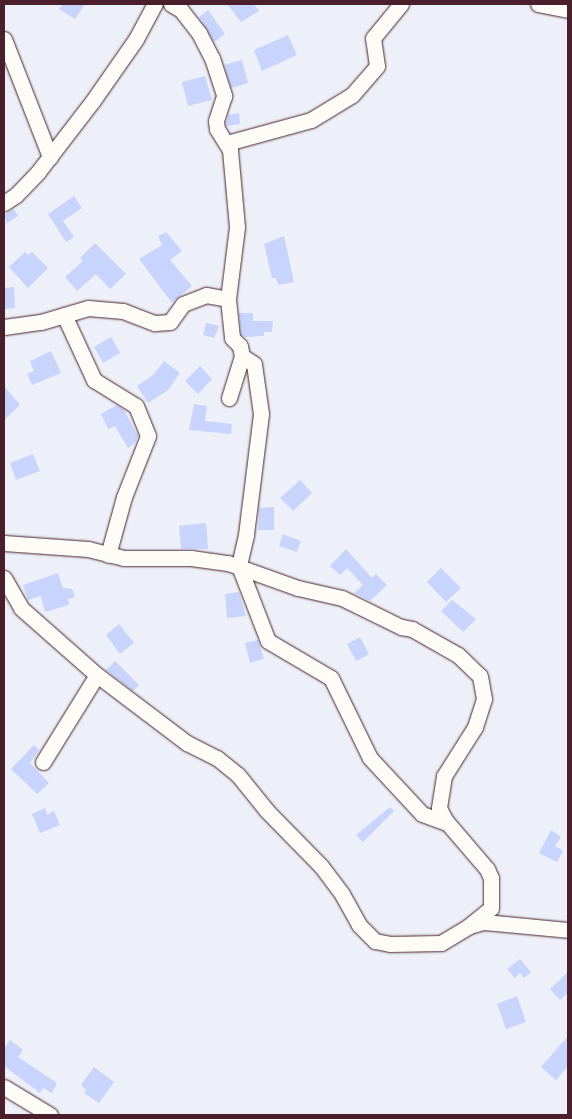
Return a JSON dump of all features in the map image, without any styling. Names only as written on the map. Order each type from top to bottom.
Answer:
[{"type":"street","points":[[4,203],[16,195],[50,157],[136,39],[155,4]]},
{"type":"street","points":[[171,4],[181,10],[199,34],[212,58],[224,96],[216,121],[218,130],[227,143],[237,227],[228,298],[232,338],[240,346],[242,356],[229,398]]},
{"type":"street","points":[[227,143],[311,120],[352,95],[377,66],[373,38],[401,4]]},
{"type":"street","points":[[538,4],[568,10]]},
{"type":"street","points":[[4,39],[50,157]]},
{"type":"street","points":[[4,327],[64,315],[88,308],[123,311],[155,323],[170,322],[183,304],[206,295],[228,298]]},
{"type":"street","points":[[64,315],[94,380],[136,406],[148,436],[124,497],[108,555]]},
{"type":"street","points":[[242,356],[254,364],[262,414],[247,528],[239,566],[268,641],[331,678],[370,758],[422,814],[448,823]]},
{"type":"street","points":[[4,543],[88,549],[108,555],[191,558],[239,566],[298,588],[342,598],[401,627],[412,629],[434,644],[455,652],[477,673],[484,687],[481,714],[442,783],[440,808],[448,823],[487,869],[491,878],[490,908],[469,926],[441,943],[390,944],[375,941],[359,925],[342,894],[321,866],[267,811],[232,770],[187,743],[97,675],[21,608],[4,578]]},
{"type":"street","points":[[43,762],[97,675]]},
{"type":"street","points":[[469,926],[497,922],[566,933]]},
{"type":"street","points":[[4,1087],[50,1115]]},
{"type":"building","points":[[63,4],[85,4],[75,19],[59,9]]},
{"type":"building","points":[[227,4],[254,4],[259,11],[241,22]]},
{"type":"building","points":[[208,10],[225,34],[214,42],[199,17]]},
{"type":"building","points":[[288,35],[297,55],[262,71],[254,50]]},
{"type":"building","points":[[242,60],[248,83],[231,88],[224,65]]},
{"type":"building","points":[[205,76],[212,100],[188,106],[182,82]]},
{"type":"building","points":[[239,113],[240,124],[226,126],[228,115]]},
{"type":"building","points":[[74,196],[82,208],[63,221],[74,237],[66,242],[48,214]]},
{"type":"building","points":[[14,209],[18,216],[7,223],[4,215]]},
{"type":"building","points":[[166,232],[182,251],[170,260],[192,286],[172,303],[139,259],[162,245],[158,236]]},
{"type":"building","points":[[284,236],[294,282],[278,285],[276,278],[272,278],[264,244]]},
{"type":"building","points":[[95,243],[126,274],[110,289],[96,274],[77,291],[65,277],[83,261],[80,258]]},
{"type":"building","points":[[25,252],[28,255],[32,252],[48,268],[28,288],[9,267]]},
{"type":"building","points":[[14,287],[15,308],[4,309],[4,288]]},
{"type":"building","points":[[239,313],[253,313],[253,321],[273,321],[272,332],[264,332],[264,336],[245,337],[241,334]]},
{"type":"building","points":[[206,323],[219,326],[214,338],[203,335]]},
{"type":"building","points":[[111,337],[120,353],[103,363],[94,347]]},
{"type":"building","points":[[51,351],[61,373],[32,385],[27,374],[34,371],[30,361]]},
{"type":"building","points":[[164,361],[180,373],[168,390],[148,403],[137,386],[153,375]]},
{"type":"building","points":[[200,366],[212,379],[198,394],[185,381]]},
{"type":"building","points":[[4,386],[20,405],[4,420]]},
{"type":"building","points":[[194,404],[207,406],[205,421],[232,424],[231,434],[189,430]]},
{"type":"building","points":[[117,405],[124,410],[138,436],[135,443],[128,448],[115,426],[108,429],[101,414]]},
{"type":"building","points":[[33,454],[40,471],[16,480],[10,463]]},
{"type":"building","points":[[300,480],[312,493],[293,511],[280,498]]},
{"type":"building","points":[[274,507],[274,530],[258,530],[259,508]]},
{"type":"building","points":[[206,523],[208,549],[181,549],[179,526]]},
{"type":"building","points":[[283,534],[301,541],[297,552],[279,546]]},
{"type":"building","points":[[346,549],[372,578],[376,574],[387,585],[370,601],[354,593],[363,585],[347,568],[340,575],[330,566]]},
{"type":"building","points":[[441,568],[461,588],[446,602],[427,582]]},
{"type":"building","points":[[58,573],[63,588],[72,589],[75,597],[68,599],[69,605],[45,612],[41,596],[28,600],[23,585]]},
{"type":"building","points":[[239,592],[246,616],[227,618],[225,594]]},
{"type":"building","points":[[452,600],[476,619],[463,632],[441,611]]},
{"type":"building","points":[[119,624],[134,643],[120,654],[106,635]]},
{"type":"building","points":[[360,637],[369,654],[356,661],[347,644]]},
{"type":"building","points":[[258,640],[264,659],[250,663],[245,643]]},
{"type":"building","points":[[115,661],[139,685],[133,691],[106,670]]},
{"type":"building","points":[[34,745],[39,750],[30,763],[49,783],[37,794],[11,769]]},
{"type":"building","points":[[390,807],[394,811],[363,842],[356,835]]},
{"type":"building","points":[[45,808],[47,815],[54,811],[60,825],[40,833],[32,814]]},
{"type":"building","points":[[551,830],[561,837],[555,846],[563,851],[557,862],[539,853]]},
{"type":"building","points":[[520,959],[531,972],[524,978],[520,973],[515,978],[507,969]]},
{"type":"building","points":[[568,972],[568,993],[560,1000],[550,989]]},
{"type":"building","points":[[517,996],[526,1022],[506,1029],[497,1004]]},
{"type":"building","points":[[568,1036],[568,1066],[556,1080],[541,1067]]},
{"type":"building","points":[[10,1040],[23,1050],[18,1057],[57,1083],[52,1093],[43,1088],[40,1093],[4,1066],[4,1049]]},
{"type":"building","points":[[94,1067],[114,1082],[99,1103],[84,1093],[86,1090],[81,1085]]}]
